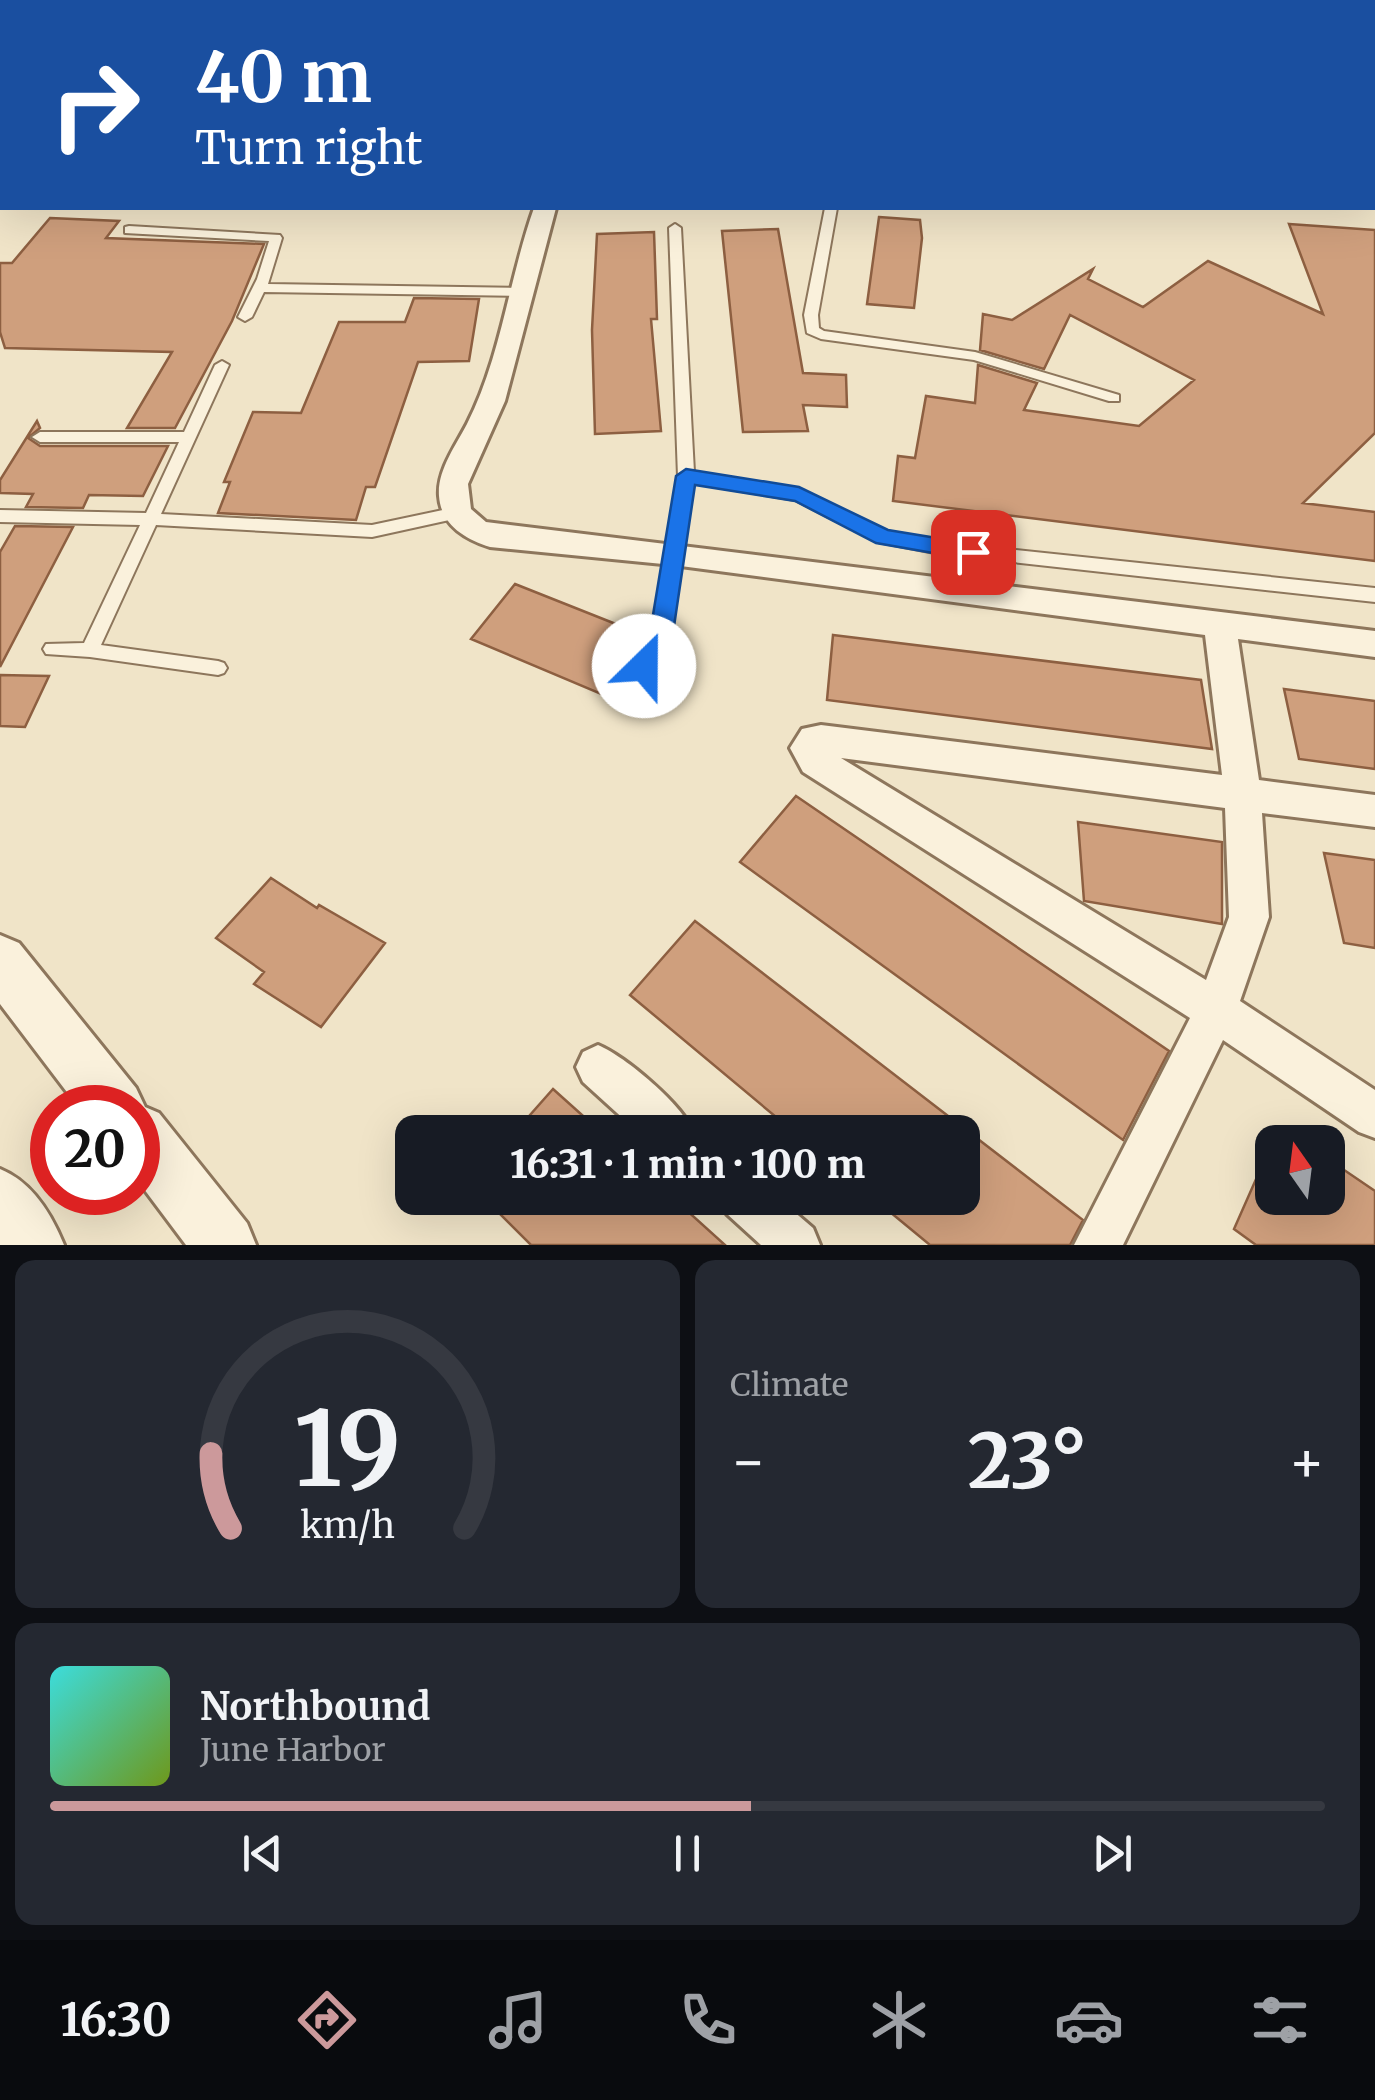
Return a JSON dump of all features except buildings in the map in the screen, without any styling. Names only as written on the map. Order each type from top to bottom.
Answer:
[{"type":"street","points":[[544,210],[518,292],[491,402],[452,489],[458,513],[470,528],[490,536],[672,554],[1375,644]]},
{"type":"street","points":[[1098,1245],[1216,1010],[1250,917],[1243,796],[1220,626]]},
{"type":"street","points":[[1375,811],[821,740],[814,740],[808,748],[816,761],[1216,1010],[1375,1116]]},
{"type":"street","points":[[0,961],[98,1085]]},
{"type":"street","points":[[598,1067],[652,1115]]},
{"type":"street","points":[[160,1162],[225,1245]]},
{"type":"street","points":[[0,1198],[33,1245]]},
{"type":"street","points":[[762,1215],[796,1245]]},
{"type":"lane","points":[[831,210],[832,222],[811,315],[812,330],[822,335],[974,356],[1114,398]]},
{"type":"lane","points":[[626,699],[661,633],[686,476],[675,228]]},
{"type":"lane","points":[[129,230],[276,238],[260,288],[245,317]]},
{"type":"lane","points":[[260,288],[518,292]]},
{"type":"lane","points":[[90,650],[222,365]]},
{"type":"lane","points":[[40,437],[189,437]]},
{"type":"lane","points":[[686,476],[799,494],[870,532],[940,548],[1375,595]]},
{"type":"lane","points":[[0,516],[151,519],[372,532],[458,513]]},
{"type":"lane","points":[[52,649],[90,650],[218,668]]},
{"type":"route","points":[[644,666],[661,633],[686,476],[799,494],[884,538],[973,552]]}]
